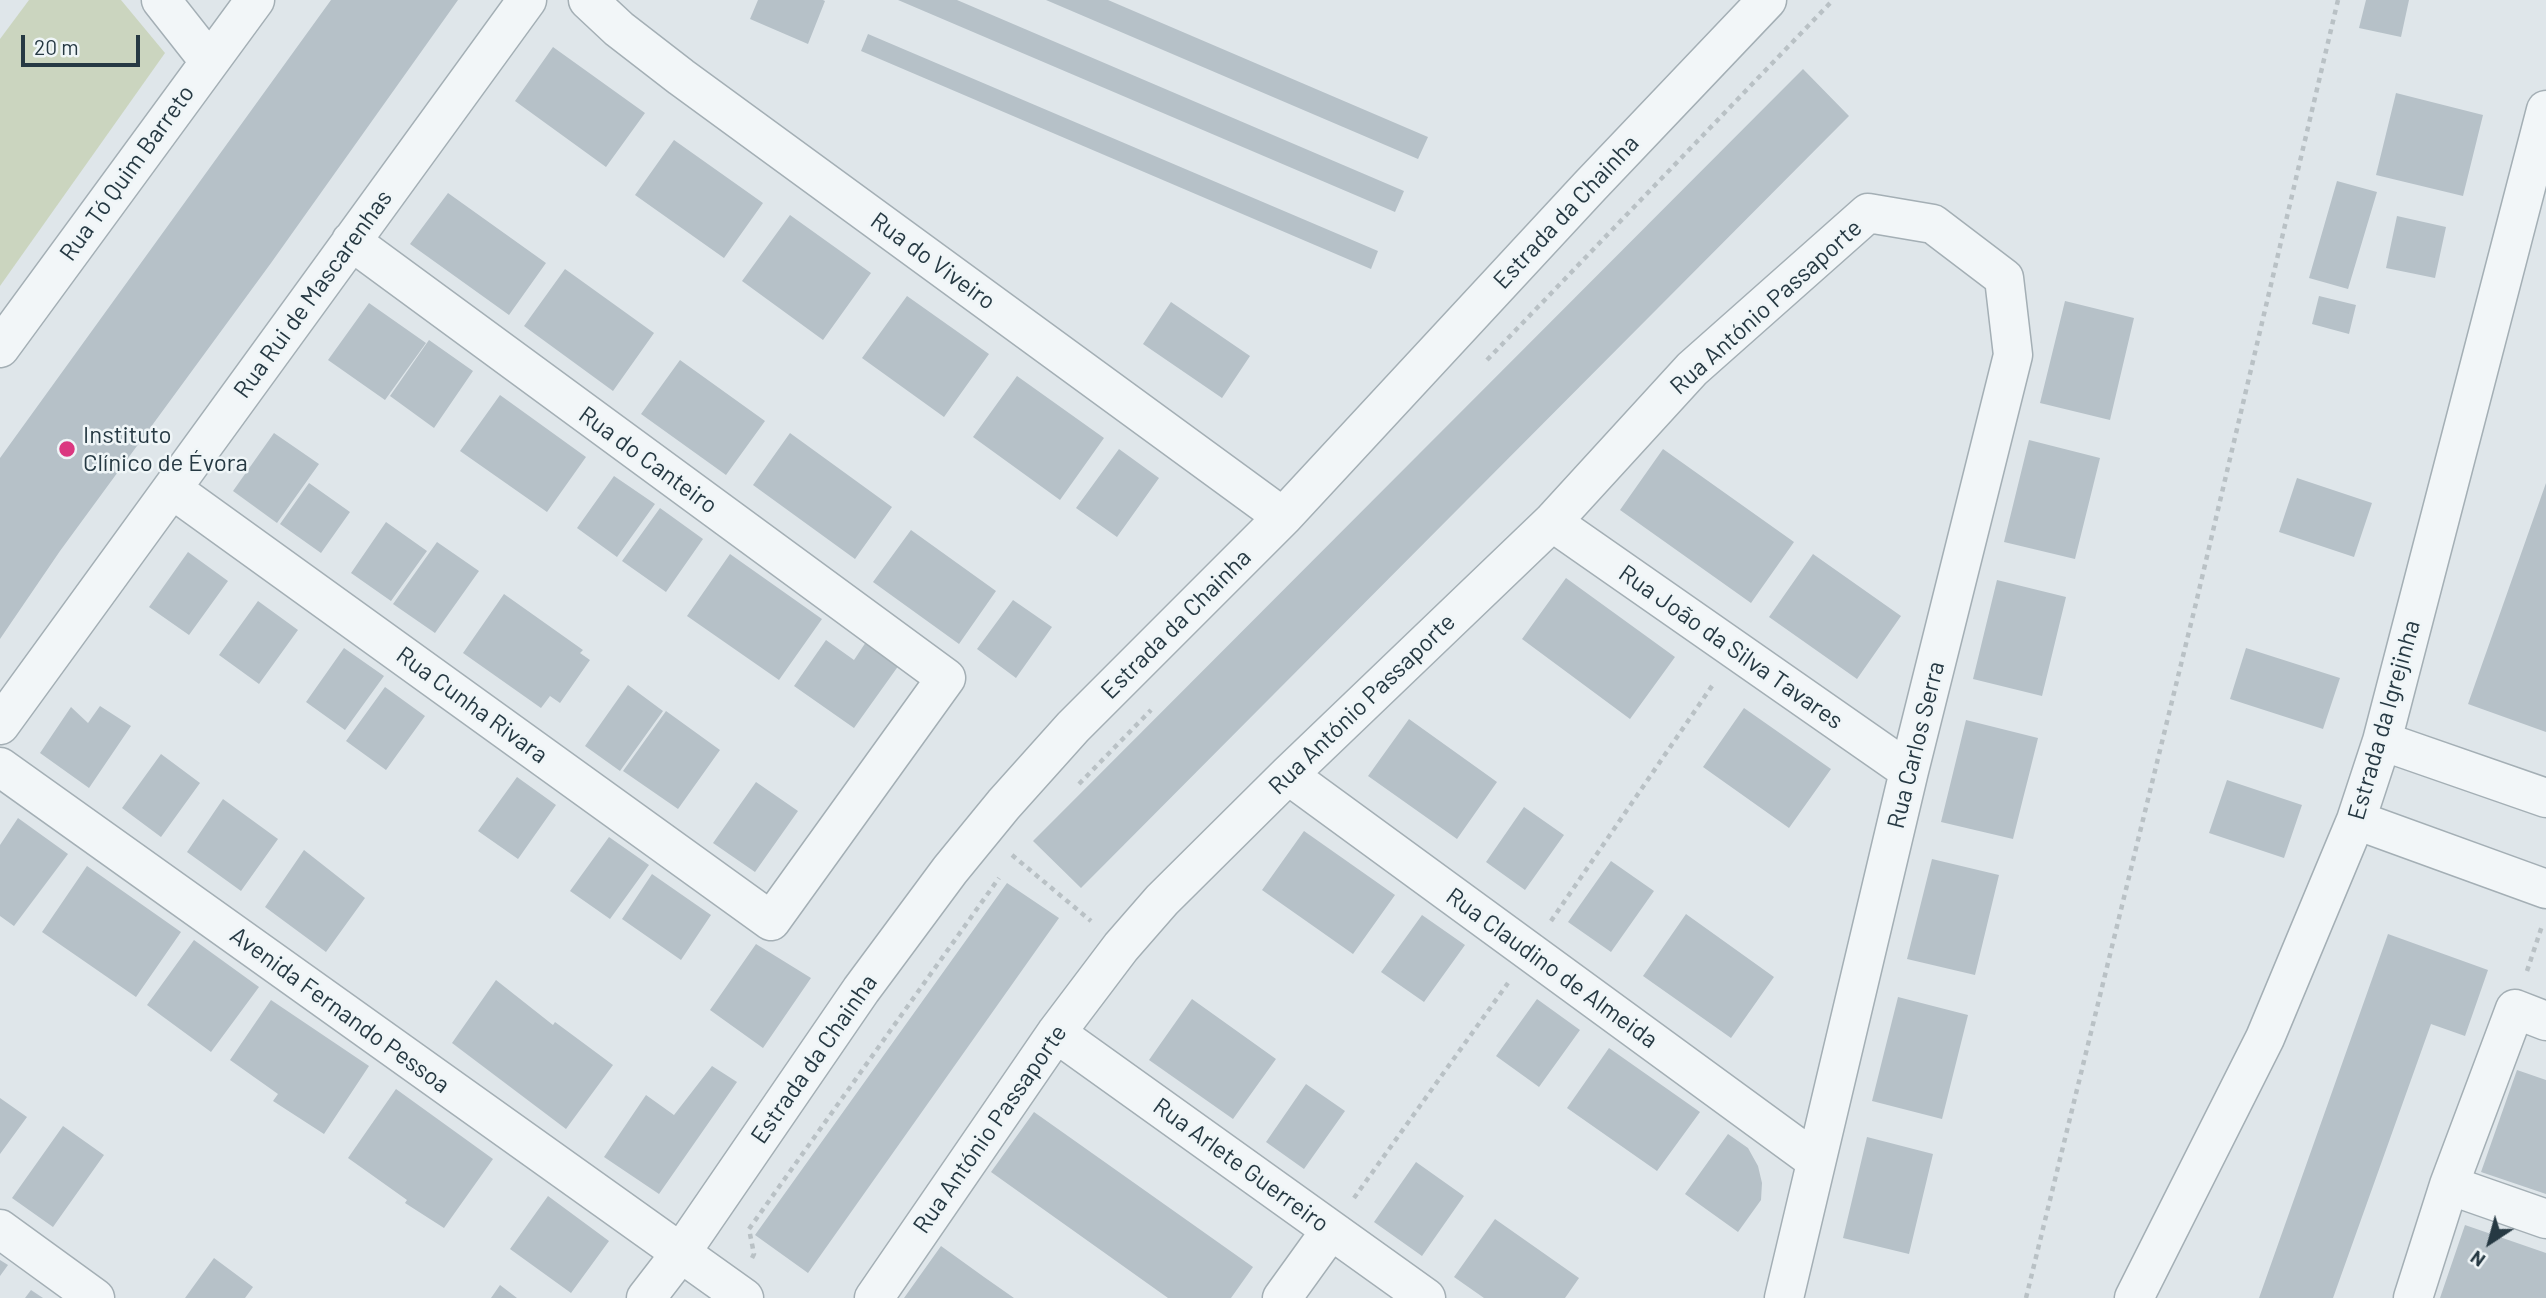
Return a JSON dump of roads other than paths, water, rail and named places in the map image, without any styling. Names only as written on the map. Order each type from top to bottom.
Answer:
[{"type":"street","points":[[160,0],[209,61]]},
{"type":"street","name":"Rua Tó Quim Barreto","points":[[0,348],[255,0]]},
{"type":"street","name":"Rua Rui de Mascarenhas","points":[[0,725],[527,0]]},
{"type":"street","name":"Rua do Viveiro","points":[[588,0],[619,29],[681,77],[1283,517]]},
{"type":"street","name":"Estrada da Chainha","points":[[646,1298],[680,1254],[861,990],[983,830],[1073,727],[1283,517],[1767,0]]},
{"type":"street","name":"Estrada da Igrejinha","points":[[2134,1298],[2265,1038],[2356,820],[2382,741],[2546,110]]},
{"type":"street","name":"Rua António Passaporte","points":[[873,1298],[1056,1033],[1121,947],[1162,900],[1552,522],[1692,369],[1868,213],[1933,224]]},
{"type":"street","name":"Rua Carlos Serra","points":[[1784,1298],[1909,771],[2013,355],[2004,278],[1933,224]]},
{"type":"street","name":"Rua do Canteiro","points":[[351,241],[946,678],[771,921]]},
{"type":"street","name":"Rua Cunha Rivara","points":[[172,489],[771,921]]},
{"type":"street","name":"Rua João da Silva Tavares","points":[[1552,522],[1909,771]]},
{"type":"street","points":[[2382,741],[2546,798]]},
{"type":"street","name":"Avenida Fernando Pessoa","points":[[0,767],[737,1293]]},
{"type":"street","name":"Rua Claudino de Almeida","points":[[1288,775],[1816,1161]]},
{"type":"street","points":[[2356,820],[2546,889]]},
{"type":"street","points":[[2413,1298],[2449,1185],[2530,1015]]},
{"type":"street","name":"Rua Arlete Guerreiro","points":[[1056,1033],[1426,1298]]},
{"type":"street","points":[[2449,1185],[2546,1219]]},
{"type":"street","points":[[0,1229],[95,1298]]},
{"type":"street","points":[[1282,1298],[1331,1230]]},
{"type":"place","name":"Instituto Clínico de Évora","points":[[67,449]]}]
